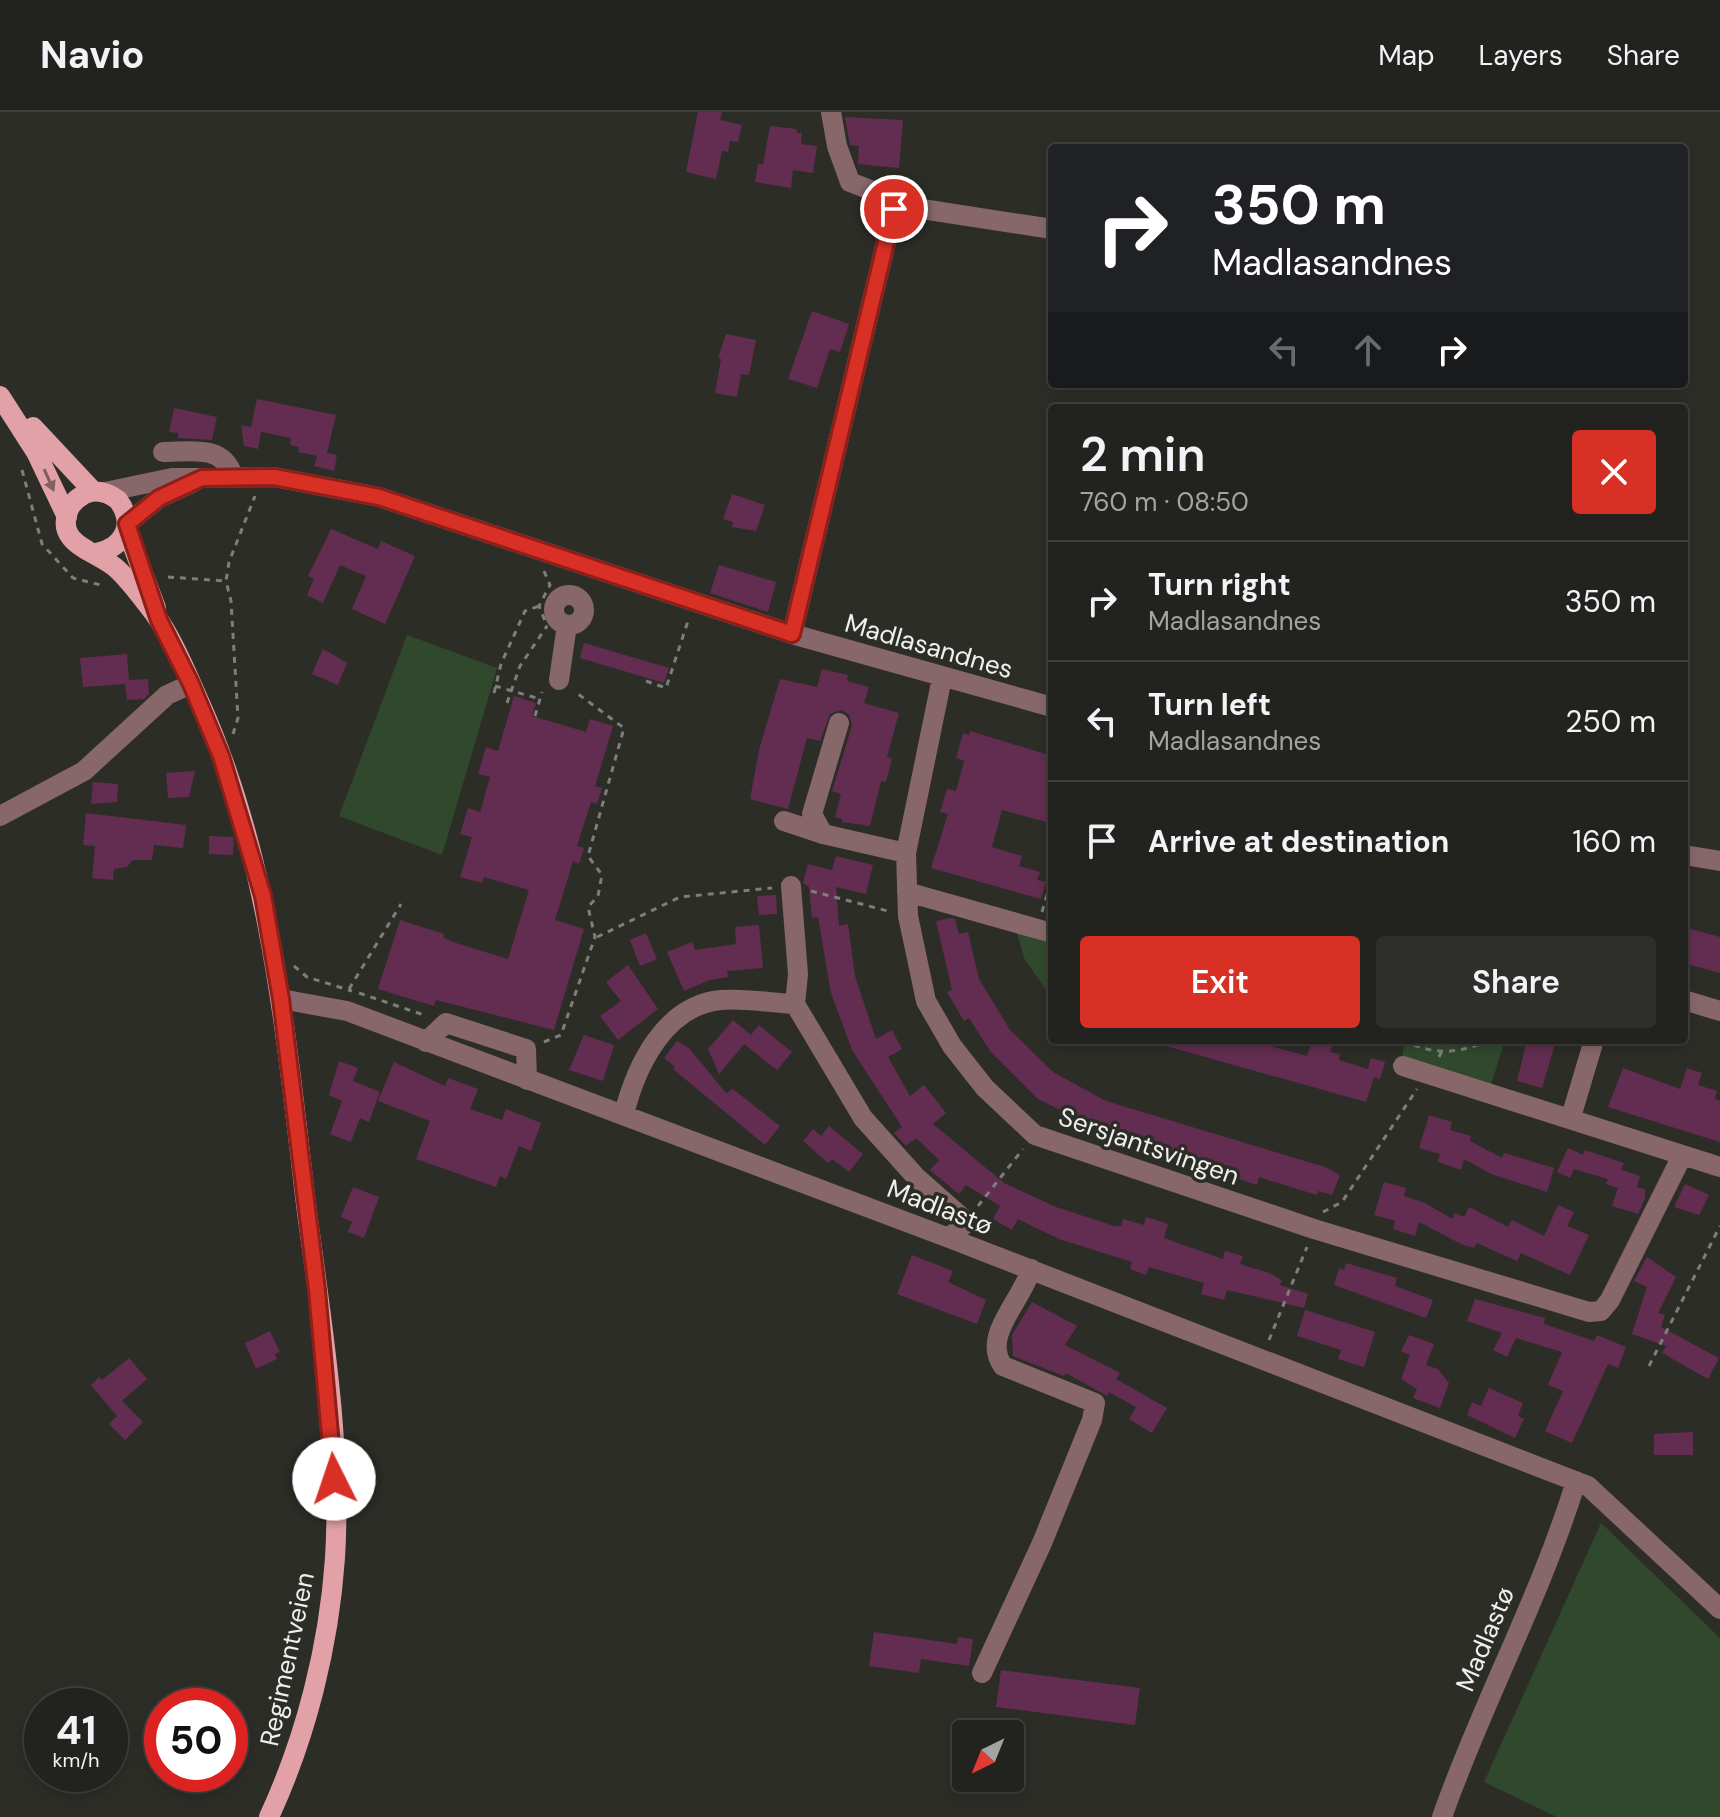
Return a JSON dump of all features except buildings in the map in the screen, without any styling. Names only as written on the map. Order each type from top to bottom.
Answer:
[{"type":"main road","points":[[0,395],[99,492],[123,507],[127,526],[115,547],[96,553],[73,542],[67,532],[67,517],[36,452],[0,395]]},
{"type":"main road","points":[[67,517],[75,501],[99,492]]},
{"type":"main road","name":"Regimentveien","points":[[127,526],[159,620],[191,684],[225,766],[263,896],[281,999],[326,1369],[336,1536],[320,1659],[293,1760],[269,1817]]},
{"type":"main road","name":"Regimentveien","points":[[96,553],[115,566],[159,620]]},
{"type":"street","points":[[831,112],[840,159],[850,182],[873,191],[894,209],[922,209],[1048,228]]},
{"type":"street","points":[[792,634],[894,209]]},
{"type":"street","points":[[163,452],[217,453],[229,463],[233,476]]},
{"type":"street","name":"Madlasandnes","points":[[99,492],[172,478],[233,476],[274,477],[379,497],[792,634],[1048,706]]},
{"type":"street","name":"Madlasandnes","points":[[127,526],[159,498],[202,478]]},
{"type":"street","points":[[559,680],[557,626],[577,623],[584,615],[584,604],[577,596],[566,594],[563,577],[567,561]]},
{"type":"street","name":"Sersjantsvingen","points":[[942,678],[906,853],[908,916],[926,1001],[952,1046],[985,1088],[1035,1135],[1314,1229],[1589,1312],[1601,1311],[1610,1300],[1682,1156]]},
{"type":"street","points":[[0,816],[84,771],[167,695],[191,684]]},
{"type":"street","points":[[823,834],[812,814],[839,723]]},
{"type":"street","points":[[784,821],[823,834],[906,853]]},
{"type":"street","points":[[1688,856],[1720,861]]},
{"type":"street","points":[[791,886],[798,974],[795,1004],[863,1118],[916,1177],[967,1222],[949,1238]]},
{"type":"street","points":[[907,892],[1044,931]]},
{"type":"street","name":"Madlastø","points":[[281,999],[347,1011],[624,1114],[1588,1486],[1720,1609]]},
{"type":"street","points":[[624,1114],[642,1060],[672,1023],[697,1005],[722,1000],[795,1004]]},
{"type":"street","points":[[1688,1001],[1720,1011]]},
{"type":"street","points":[[426,1042],[446,1023],[526,1049],[527,1080]]},
{"type":"street","points":[[1571,1117],[1593,1044]]},
{"type":"street","points":[[1403,1066],[1571,1117],[1720,1167]]},
{"type":"street","points":[[982,1673],[1042,1543],[1092,1420],[1095,1403],[1003,1366],[994,1354],[995,1340],[1025,1290],[1031,1269]]},
{"type":"street","name":"Madlastø","points":[[1442,1817],[1479,1718],[1564,1519],[1576,1481]]},
{"type":"path","points":[[231,738],[238,718],[231,601],[226,581],[229,562],[256,493]]},
{"type":"path","points":[[168,577],[226,581]]},
{"type":"path","points":[[494,693],[501,664],[525,611],[539,606]]},
{"type":"path","points":[[646,681],[666,688],[690,615]]},
{"type":"path","points":[[507,703],[520,666],[557,626]]},
{"type":"path","points":[[526,1049],[561,1035],[595,937],[588,907],[598,896],[602,875],[588,856],[624,728],[559,680]]},
{"type":"path","points":[[495,686],[540,699]]},
{"type":"path","points":[[595,937],[680,897],[791,886],[908,916]]},
{"type":"path","points":[[349,989],[401,904]]},
{"type":"path","points":[[1044,931],[1048,904]]},
{"type":"path","points":[[307,977],[446,1023]]},
{"type":"path","points":[[1412,1044],[1450,1053],[1477,1044]]},
{"type":"path","points":[[1262,1358],[1321,1213],[1342,1202],[1426,1075]]},
{"type":"path","points":[[967,1222],[1035,1135]]},
{"type":"path","points":[[1649,1366],[1720,1226]]},
{"type":"green space","points":[[407,635],[497,668],[442,855],[339,816]]},
{"type":"green space","points":[[1017,933],[1048,941],[1048,993],[1024,958]]},
{"type":"green space","points":[[1404,1044],[1504,1044],[1490,1088],[1401,1063]]},
{"type":"green space","points":[[1601,1523],[1720,1638],[1720,1817],[1557,1817],[1484,1782]]},
{"type":"route","points":[[334,1479],[326,1369],[295,1104],[263,896],[250,844],[221,756],[208,721],[159,620],[127,524],[159,498],[202,478],[274,477],[379,497],[792,634],[894,209]]}]
